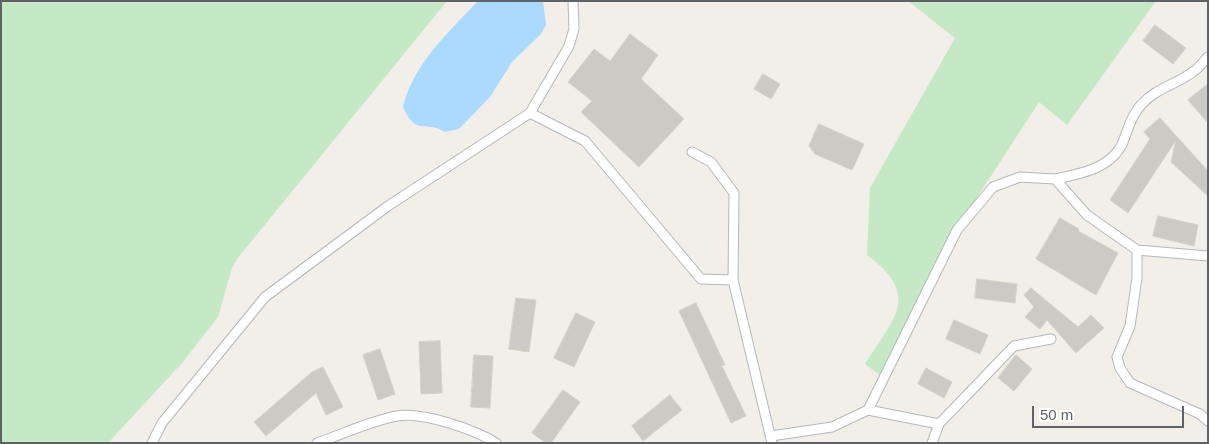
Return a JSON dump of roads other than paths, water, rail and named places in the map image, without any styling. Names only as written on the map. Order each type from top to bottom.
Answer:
[{"type":"lane","points":[[152,443],[162,423],[265,297],[388,206],[530,113],[569,46],[574,29],[573,1]]},
{"type":"lane","points":[[868,410],[957,230],[993,187],[1020,177],[1055,179],[1082,174],[1110,160],[1122,145],[1132,117],[1141,104],[1155,92],[1194,71],[1208,57]]},
{"type":"lane","points":[[530,113],[585,141],[701,279],[733,280]]},
{"type":"lane","points":[[692,152],[711,162],[734,193],[733,280],[771,440],[832,427],[868,410],[939,424]]},
{"type":"lane","points":[[1055,179],[1087,216],[1137,250],[1208,256]]},
{"type":"lane","points":[[1137,250],[1137,278],[1130,326],[1117,357],[1120,368],[1130,383],[1200,414],[1208,421]]},
{"type":"lane","points":[[932,443],[939,424],[1014,346],[1051,339]]},
{"type":"lane","points":[[317,443],[398,416],[438,420],[483,435],[496,443]]},
{"type":"water","points":[[478,1],[543,1],[546,25],[541,34],[512,62],[490,97],[459,129],[445,132],[438,128],[417,125],[408,116],[403,107],[408,91],[423,63],[433,50]]}]
